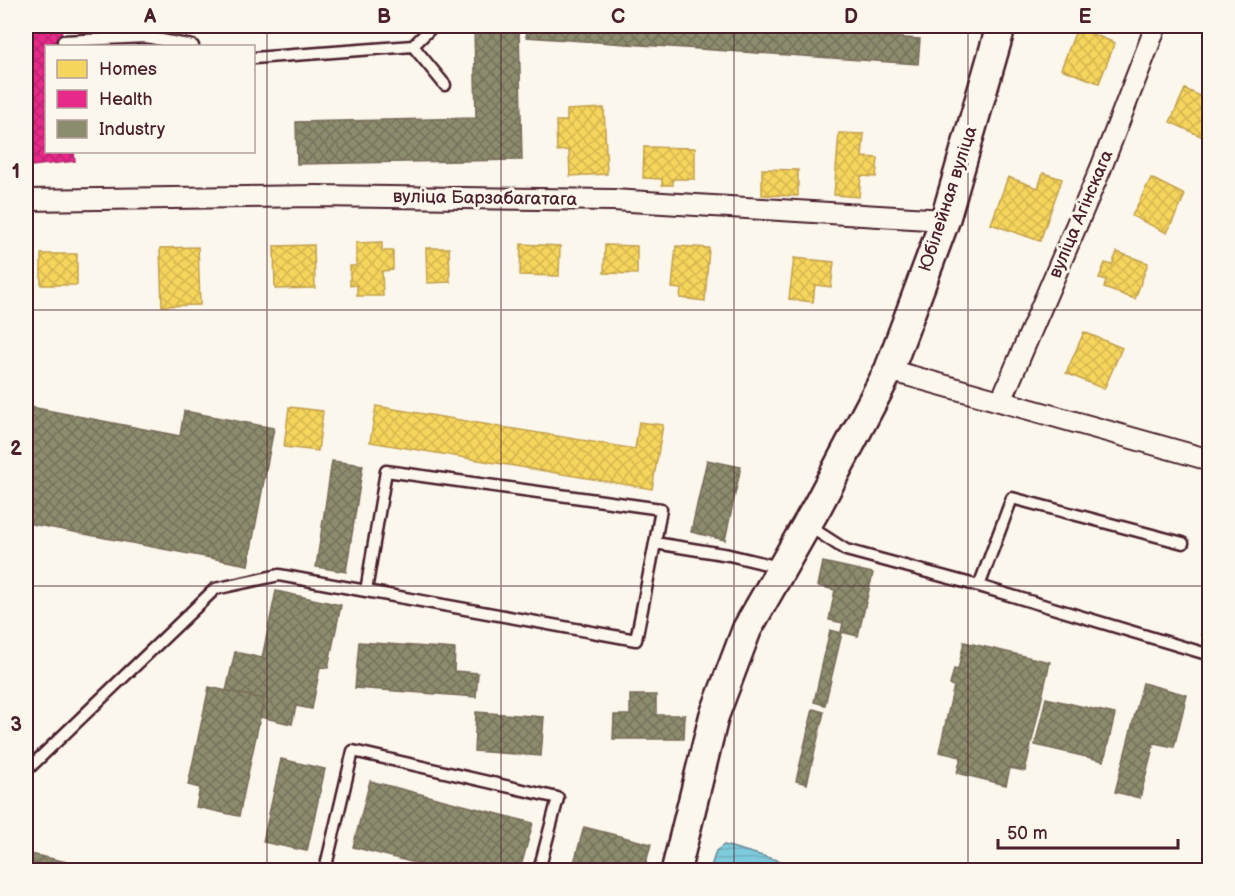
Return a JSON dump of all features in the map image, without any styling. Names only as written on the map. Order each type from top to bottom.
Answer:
[{"type":"street","name":"Юбілейная вуліца","points":[[676,870],[714,716],[747,629],[807,524],[889,370],[945,220],[1001,26]]},
{"type":"street","name":"вуліца Агінскага","points":[[1001,401],[1101,168],[1156,26]]},
{"type":"street","name":"вуліца Барзабагатага","points":[[26,200],[316,196],[613,200],[945,220]]},
{"type":"street","points":[[889,370],[1209,460]]},
{"type":"lane","points":[[255,58],[413,46],[433,26]]},
{"type":"lane","points":[[63,42],[146,37],[189,45]]},
{"type":"lane","points":[[413,46],[445,85]]},
{"type":"lane","points":[[26,771],[215,589],[279,575],[366,591],[636,640],[661,509],[386,471],[366,591]]},
{"type":"lane","points":[[979,586],[1012,498],[1183,543]]},
{"type":"lane","points":[[807,524],[846,550],[979,586],[1209,655]]},
{"type":"lane","points":[[655,543],[729,555],[782,568]]},
{"type":"lane","points":[[325,870],[353,751],[558,798],[539,870]]},
{"type":"water","points":[[724,845],[784,862],[788,870],[710,870],[716,851]]},
{"type":"building: Homes","points":[[1077,28],[1115,43],[1099,83],[1061,69]]},
{"type":"building: Homes","points":[[1185,89],[1210,101],[1210,126],[1205,138],[1170,122]]},
{"type":"building: Homes","points":[[604,108],[607,174],[570,176],[569,150],[557,151],[556,121],[567,121],[567,110]]},
{"type":"building: Homes","points":[[839,133],[864,134],[862,157],[878,158],[876,177],[861,176],[859,197],[834,195]]},
{"type":"building: Homes","points":[[644,147],[695,148],[695,179],[673,179],[673,185],[662,185],[662,179],[643,178]]},
{"type":"building: Homes","points":[[762,169],[798,170],[798,196],[762,195]]},
{"type":"building: Homes","points":[[1043,173],[1062,179],[1040,241],[991,224],[1008,177],[1038,188]]},
{"type":"building: Homes","points":[[1151,178],[1185,195],[1167,233],[1132,216]]},
{"type":"building: Homes","points":[[382,242],[382,251],[393,251],[393,270],[382,271],[383,296],[357,296],[357,285],[350,286],[350,266],[356,266],[356,243]]},
{"type":"building: Homes","points":[[521,244],[560,246],[559,276],[520,275]]},
{"type":"building: Homes","points":[[314,245],[315,288],[275,289],[274,246]]},
{"type":"building: Homes","points":[[605,245],[637,246],[637,274],[604,273]]},
{"type":"building: Homes","points":[[676,246],[709,248],[705,301],[680,298],[681,289],[672,288]]},
{"type":"building: Homes","points":[[198,247],[200,305],[162,306],[160,248]]},
{"type":"building: Homes","points":[[426,248],[449,248],[450,282],[427,283]]},
{"type":"building: Homes","points":[[1117,252],[1148,263],[1135,299],[1104,288],[1106,280],[1099,278],[1105,263],[1112,265]]},
{"type":"building: Homes","points":[[41,254],[77,254],[77,285],[41,285]]},
{"type":"building: Homes","points":[[794,258],[834,262],[831,287],[815,285],[813,302],[789,299]]},
{"type":"building: Homes","points":[[1084,332],[1122,348],[1104,389],[1066,373]]},
{"type":"building: Homes","points":[[376,406],[635,449],[639,422],[663,425],[652,489],[370,442]]},
{"type":"building: Homes","points":[[289,407],[323,411],[318,451],[284,447]]},
{"type":"building: Health","points":[[26,26],[61,26],[63,45],[45,45],[45,153],[74,153],[75,161],[32,166],[31,151],[26,152]]},
{"type":"building: Industry","points":[[527,26],[720,26],[920,39],[918,64],[526,37]]},
{"type":"building: Industry","points":[[519,27],[522,160],[297,164],[296,122],[476,118],[474,28]]},
{"type":"building: Industry","points":[[26,406],[180,436],[184,411],[274,428],[248,565],[26,523]]},
{"type":"building: Industry","points":[[707,460],[741,467],[725,540],[691,532]]},
{"type":"building: Industry","points":[[332,461],[363,465],[346,572],[316,567]]},
{"type":"building: Industry","points":[[823,562],[873,573],[858,636],[841,632],[843,623],[829,620],[835,590],[818,586]]},
{"type":"building: Industry","points":[[276,591],[341,605],[328,668],[320,667],[312,709],[296,706],[292,724],[260,717],[264,699],[226,691],[235,652],[262,658]]},
{"type":"building: Industry","points":[[1210,600],[1210,637],[1201,635]]},
{"type":"building: Industry","points":[[830,630],[842,633],[825,705],[814,702]]},
{"type":"building: Industry","points":[[359,642],[455,649],[454,671],[478,673],[476,697],[355,688]]},
{"type":"building: Industry","points":[[964,642],[1050,662],[1025,771],[1010,768],[1006,785],[957,773],[961,757],[939,752],[954,686],[950,685],[954,669],[958,670]]},
{"type":"building: Industry","points":[[1143,683],[1187,695],[1174,747],[1154,743],[1140,798],[1115,792]]},
{"type":"building: Industry","points":[[209,687],[264,699],[239,816],[196,807],[200,788],[188,785]]},
{"type":"building: Industry","points":[[630,695],[656,695],[656,715],[685,715],[684,739],[613,739],[614,715],[630,715]]},
{"type":"building: Industry","points":[[1046,698],[1115,714],[1104,761],[1035,745]]},
{"type":"building: Industry","points":[[813,709],[824,712],[807,784],[796,781]]},
{"type":"building: Industry","points":[[476,712],[544,717],[541,756],[474,751]]},
{"type":"building: Industry","points":[[281,759],[325,769],[307,851],[263,842]]},
{"type":"building: Industry","points":[[370,781],[533,823],[520,870],[442,870],[353,847]]},
{"type":"building: Industry","points":[[584,827],[651,844],[644,870],[572,870]]},
{"type":"building: Industry","points":[[26,853],[86,866],[85,870],[26,870]]}]
